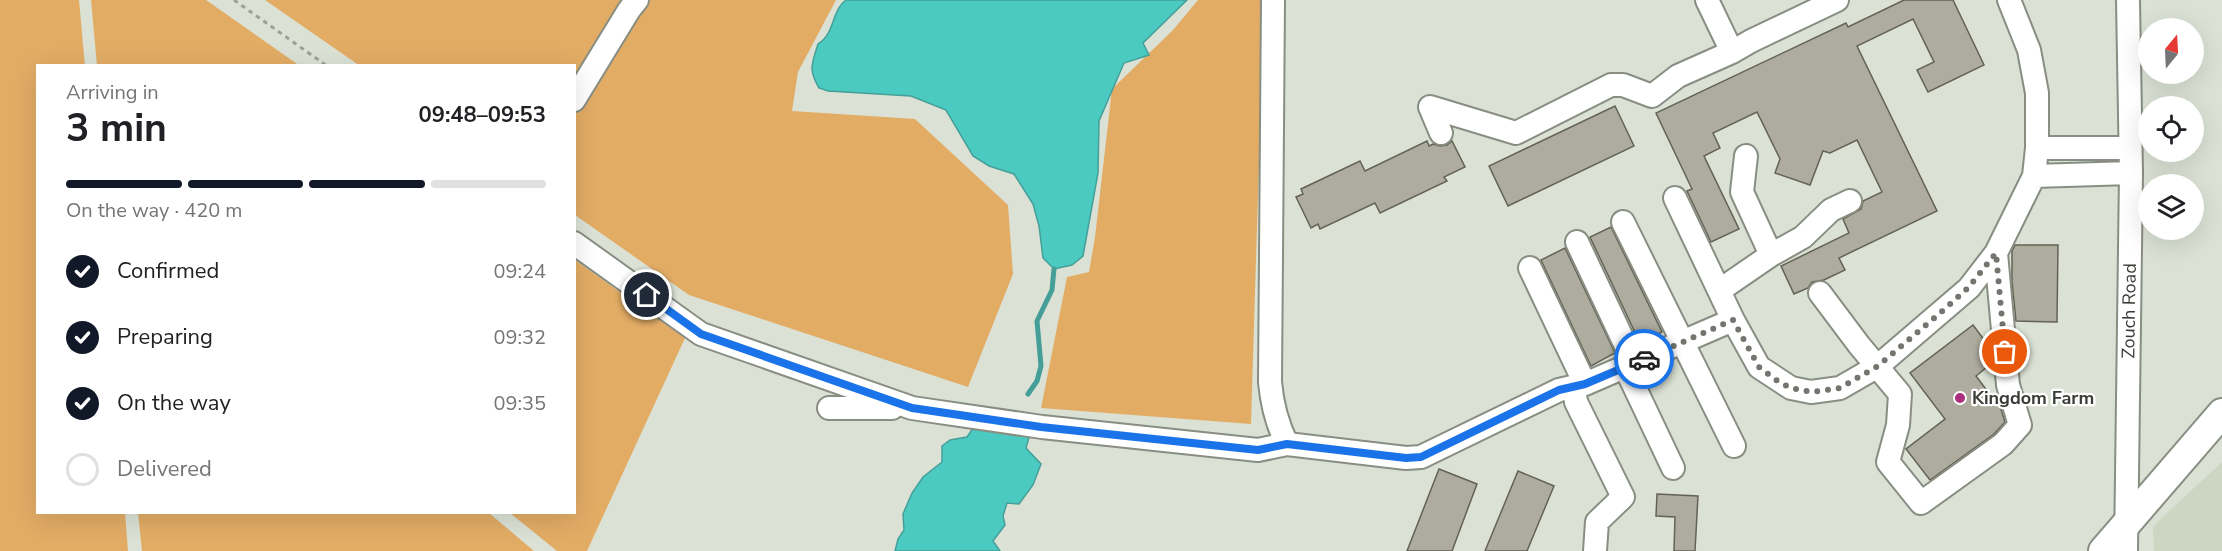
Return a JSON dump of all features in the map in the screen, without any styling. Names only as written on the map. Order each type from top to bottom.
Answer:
[{"type":"main road","points":[[2103,551],[2126,537],[2222,413]]},
{"type":"street","points":[[576,97],[628,10],[637,0]]},
{"type":"street","points":[[1273,0],[1270,382],[1278,426],[1287,444]]},
{"type":"street","points":[[1707,0],[1732,52]]},
{"type":"street","points":[[1441,133],[1430,107],[1516,133],[1611,86],[1623,85],[1652,96],[1678,76],[1837,0]]},
{"type":"street","points":[[1675,198],[1733,320],[1759,367],[1791,388],[1811,392],[1840,388],[1878,366],[1968,288],[1996,253],[2034,176],[2037,148],[2037,93],[2029,50],[2013,8],[1994,0]]},
{"type":"street","name":"Zouch Road","points":[[2126,537],[2131,173],[2128,0]]},
{"type":"street","points":[[2037,148],[2130,148]]},
{"type":"street","points":[[1746,156],[1742,192],[1771,255]]},
{"type":"street","points":[[2034,176],[2131,173]]},
{"type":"street","points":[[1720,290],[1771,255],[1803,237],[1831,210],[1850,201]]},
{"type":"street","points":[[1623,222],[1734,446]]},
{"type":"street","points":[[1576,242],[1673,468]]},
{"type":"street","points":[[576,244],[701,334],[912,408]]},
{"type":"street","points":[[1820,293],[1900,394],[1898,425],[1888,462],[1921,503],[2003,444],[2020,425],[2008,385],[1996,253]]},
{"type":"street","points":[[1530,268],[1580,386],[1576,402],[1623,497],[1597,522],[1595,551]]},
{"type":"street","points":[[829,408],[912,408],[1041,427],[1258,450],[1287,444],[1406,458],[1421,457],[1559,390],[1580,386],[1733,320]]},
{"type":"path","points":[[234,0],[324,64]]},
{"type":"shaded area","points":[[0,0],[79,0],[85,64],[36,64],[36,514],[125,514],[128,551],[0,551]]},
{"type":"shaded area","points":[[91,0],[206,0],[297,64],[97,64]]},
{"type":"shaded area","points":[[265,0],[836,0],[798,72],[792,111],[915,119],[1008,205],[1013,274],[968,387],[689,295],[576,216],[576,64],[357,64]]},
{"type":"shaded area","points":[[1198,0],[1264,0],[1251,424],[1041,408],[1067,277],[1089,272],[1112,89],[1173,30]]},
{"type":"shaded area","points":[[576,261],[685,338],[587,551],[557,551],[511,514],[576,514]]},
{"type":"shaded area","points":[[2222,462],[2222,551],[2154,551],[2153,526]]},
{"type":"shaded area","points":[[138,514],[490,514],[534,551],[142,551]]},
{"type":"water","points":[[846,0],[1187,0],[1143,43],[1149,55],[1124,63],[1099,121],[1098,173],[1083,256],[1072,265],[1054,269],[1043,258],[1039,226],[1033,204],[1014,174],[989,166],[973,156],[946,110],[911,96],[828,91],[819,88],[812,71],[814,57],[818,44],[827,34],[838,10]]},
{"type":"water","points":[[973,428],[1030,434],[1026,448],[1041,464],[1033,485],[1019,504],[1007,503],[1003,516],[1005,525],[993,541],[1000,551],[895,551],[898,539],[904,530],[903,514],[912,493],[923,477],[942,462],[942,446],[950,440],[967,437]]},
{"type":"building","points":[[1904,0],[1953,0],[1984,65],[1928,92],[1917,70],[1934,62],[1913,19],[1857,46],[1937,211],[1839,258],[1845,270],[1824,280],[1812,282],[1808,288],[1794,294],[1781,266],[1849,233],[1843,219],[1861,209],[1863,201],[1882,192],[1857,140],[1830,153],[1823,151],[1810,185],[1775,173],[1780,159],[1757,112],[1713,133],[1720,148],[1704,156],[1739,229],[1711,242],[1687,191],[1692,189],[1656,113],[1846,23],[1848,27]]},
{"type":"building","points":[[1615,106],[1634,146],[1508,206],[1489,166]]},
{"type":"building","points":[[1427,141],[1429,146],[1433,144],[1440,146],[1452,141],[1465,167],[1444,177],[1447,181],[1380,213],[1375,203],[1320,229],[1318,224],[1311,228],[1296,197],[1303,194],[1301,189],[1360,161],[1365,171]]},
{"type":"building","points":[[1611,227],[1662,332],[1640,343],[1590,237]]},
{"type":"building","points":[[2015,245],[2058,245],[2057,322],[2016,321],[2012,282],[2012,251]]},
{"type":"building","points":[[1565,248],[1615,353],[1591,366],[1541,260]]},
{"type":"building","name":"Kingdom Farm","points":[[1973,325],[1991,349],[1992,363],[1976,376],[2001,409],[2005,422],[1994,434],[1930,480],[1906,449],[1945,419],[1910,373]]},
{"type":"building","points":[[1439,469],[1477,484],[1452,551],[1407,551]]},
{"type":"building","points":[[1518,471],[1554,486],[1527,551],[1485,551]]},
{"type":"building","points":[[1657,494],[1698,496],[1695,551],[1674,551],[1675,517],[1656,516]]},
{"type":"waterway","points":[[1028,394],[1037,381],[1041,366],[1037,321],[1052,290],[1054,269]]},
{"type":"way so far","points":[[1644,359],[1733,320],[1759,367],[1779,382],[1791,388],[1811,392],[1840,388],[1878,366],[1939,314],[1968,288],[1996,253],[2005,352]]},
{"type":"place","name":"Kingdom Farm","points":[[1960,398]]},
{"type":"route","points":[[647,295],[701,334],[852,389],[912,408],[1041,427],[1258,450],[1287,444],[1406,458],[1421,457],[1559,390],[1585,384],[1644,359]]}]
